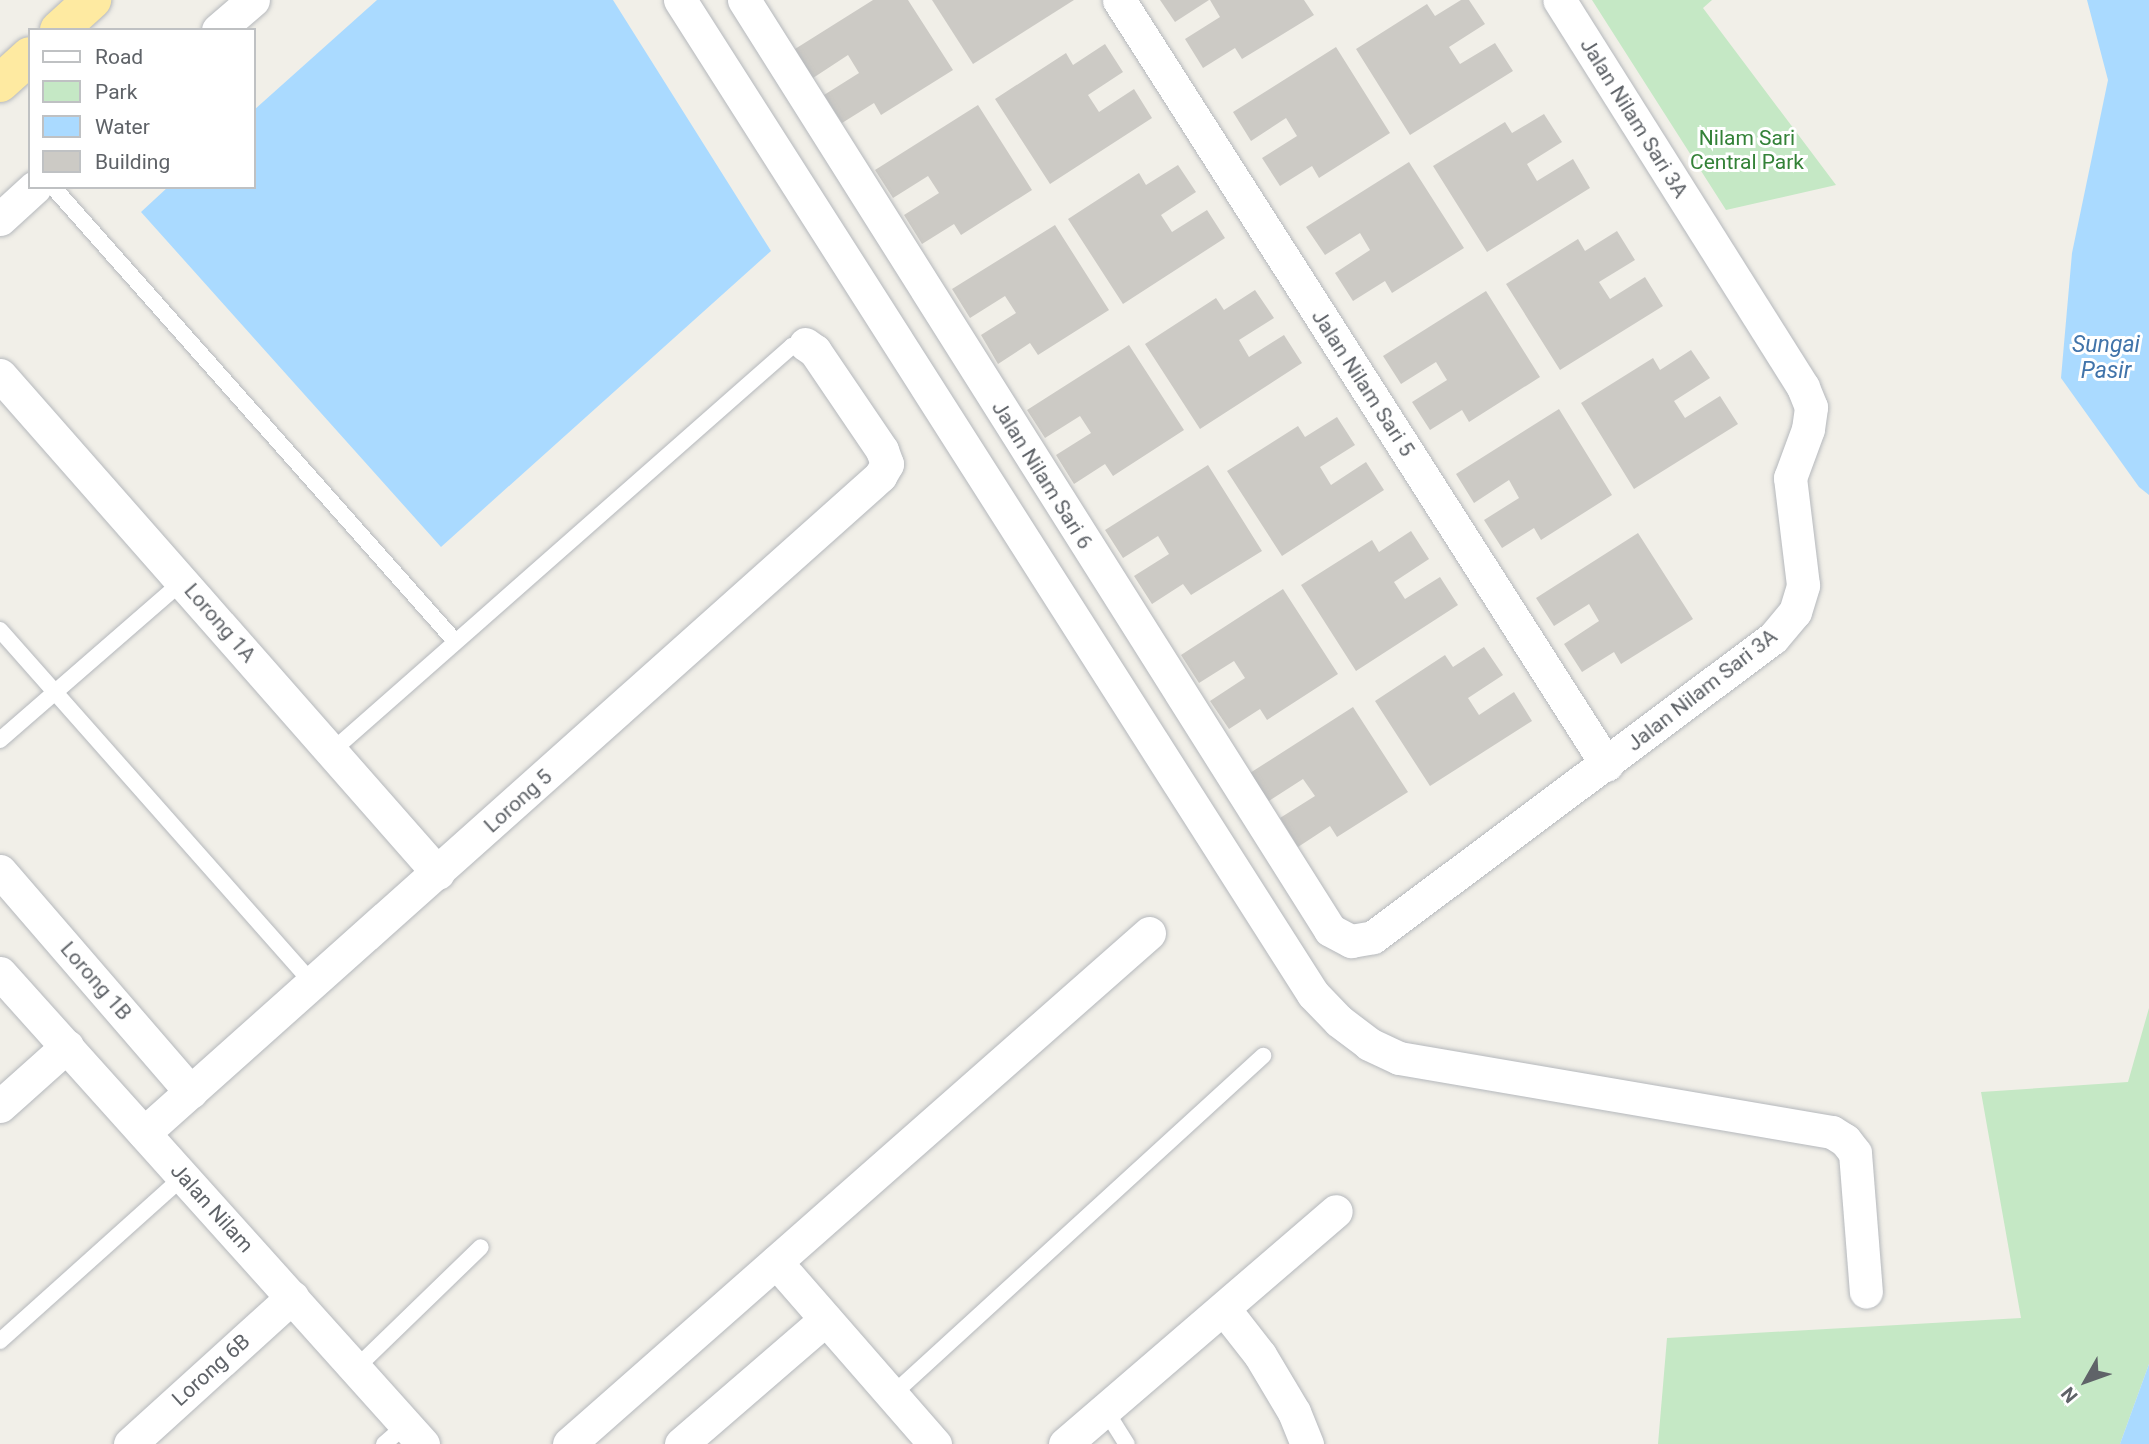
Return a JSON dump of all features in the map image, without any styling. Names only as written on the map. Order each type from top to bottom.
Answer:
[{"type":"highway","points":[[61,28],[92,0]]},
{"type":"highway","points":[[0,83],[28,58]]},
{"type":"street","points":[[220,28],[253,0]]},
{"type":"street","points":[[680,0],[1313,994],[1339,1021],[1369,1044],[1399,1058],[1832,1132],[1845,1140],[1855,1153],[1866,1292]]},
{"type":"street","name":"Jalan Nilam Sari 6","points":[[744,0],[1330,930],[1351,941]]},
{"type":"street","name":"Jalan Nilam Sari 5","points":[[1119,0],[1607,765]]},
{"type":"street","name":"Jalan Nilam Sari 3A","points":[[1351,941],[1373,937],[1607,765],[1773,638],[1795,612],[1803,585],[1790,478],[1808,429],[1811,407],[1803,387],[1559,0]]},
{"type":"street","points":[[0,219],[33,189]]},
{"type":"street","name":"Lorong 5","points":[[144,1133],[880,476],[887,464],[882,450],[815,351],[805,344]]},
{"type":"street","name":"Lorong 1A","points":[[0,374],[438,873]]},
{"type":"street","name":"Lorong 1B","points":[[0,871],[191,1092]]},
{"type":"street","points":[[569,1444],[1149,933]]},
{"type":"street","name":"Jalan Nilam","points":[[0,973],[355,1369],[404,1438]]},
{"type":"street","points":[[0,1106],[67,1046]]},
{"type":"street","points":[[1065,1444],[1336,1211]]},
{"type":"street","points":[[776,1262],[934,1444]]},
{"type":"street","name":"Lorong 6B","points":[[130,1444],[292,1297]]},
{"type":"street","points":[[1224,1309],[1260,1355],[1294,1412],[1307,1444]]},
{"type":"street","points":[[681,1444],[826,1319]]},
{"type":"lane","points":[[54,189],[455,640]]},
{"type":"lane","points":[[332,751],[792,346],[805,344]]},
{"type":"lane","points":[[0,740],[183,581]]},
{"type":"lane","points":[[0,630],[313,984]]},
{"type":"lane","points":[[892,1395],[1263,1056]]},
{"type":"lane","points":[[0,1341],[184,1176]]},
{"type":"lane","points":[[355,1369],[481,1247]]},
{"type":"lane","points":[[1106,1411],[1127,1444]]},
{"type":"green space","name":"Nilam Sari Central Park","points":[[1592,0],[1712,0],[1703,8],[1836,185],[1726,210]]},
{"type":"green space","points":[[2149,1008],[2149,1364],[2120,1444],[1658,1444],[1667,1338],[2021,1318],[1981,1092],[2128,1082]]},
{"type":"water","points":[[377,0],[613,0],[771,251],[441,547],[141,212],[166,189],[256,189],[256,108]]},
{"type":"water","name":"Sungai Pasir","points":[[2087,0],[2149,0],[2149,495],[2139,487],[2061,378],[2072,253],[2108,80]]},
{"type":"water","points":[[2149,1364],[2149,1444],[2120,1444]]},
{"type":"building","points":[[873,0],[908,0],[953,70],[881,115],[874,103],[842,123],[824,95],[859,73],[848,55],[813,78],[795,49]]},
{"type":"building","points":[[932,0],[1074,0],[973,64]]},
{"type":"building","points":[[1160,0],[1209,0],[1175,22]]},
{"type":"building","points":[[1210,0],[1304,0],[1314,15],[1242,59],[1235,48],[1203,68],[1185,39],[1220,17]]},
{"type":"building","points":[[1461,0],[1469,0],[1485,24],[1449,47],[1460,64],[1495,43],[1513,71],[1410,135],[1356,49],[1427,4],[1435,16]]},
{"type":"building","points":[[1105,44],[1123,72],[1088,95],[1099,112],[1134,89],[1152,118],[1050,184],[995,99],[1066,53],[1073,65]]},
{"type":"building","points":[[1336,47],[1390,133],[1319,178],[1312,166],[1280,186],[1262,158],[1297,136],[1286,118],[1251,141],[1233,112]]},
{"type":"building","points":[[978,105],[1032,190],[961,235],[954,224],[922,244],[904,215],[939,193],[928,176],[893,198],[875,170]]},
{"type":"building","points":[[1544,114],[1562,142],[1527,164],[1537,181],[1573,159],[1590,188],[1487,252],[1433,166],[1505,122],[1512,133]]},
{"type":"building","points":[[1409,162],[1464,248],[1392,293],[1385,281],[1353,301],[1335,273],[1370,250],[1360,233],[1325,255],[1306,227]]},
{"type":"building","points":[[1178,165],[1196,192],[1161,215],[1172,232],[1207,210],[1225,238],[1123,304],[1068,219],[1139,173],[1146,185]]},
{"type":"building","points":[[1055,225],[1109,310],[1038,355],[1030,343],[998,364],[981,335],[1016,313],[1005,296],[970,318],[952,289]]},
{"type":"building","points":[[1617,231],[1635,260],[1599,282],[1610,299],[1645,277],[1663,306],[1560,370],[1506,284],[1578,239],[1585,251]]},
{"type":"building","points":[[1255,290],[1274,318],[1239,340],[1249,357],[1284,335],[1302,363],[1200,429],[1145,344],[1216,298],[1224,310]]},
{"type":"building","points":[[1486,291],[1540,377],[1469,422],[1462,410],[1430,430],[1412,402],[1447,380],[1436,362],[1401,384],[1383,356]]},
{"type":"building","points":[[1129,345],[1184,430],[1113,476],[1105,464],[1074,484],[1056,455],[1091,433],[1080,416],[1045,438],[1027,410]]},
{"type":"building","points":[[1691,350],[1710,378],[1674,401],[1685,418],[1720,396],[1738,424],[1634,489],[1581,403],[1653,358],[1660,370]]},
{"type":"building","points":[[1559,409],[1612,495],[1541,540],[1534,528],[1502,548],[1484,520],[1519,498],[1509,480],[1474,503],[1456,474]]},
{"type":"building","points":[[1337,417],[1355,445],[1320,467],[1331,485],[1366,462],[1384,490],[1282,556],[1227,471],[1298,426],[1305,437]]},
{"type":"building","points":[[1208,465],[1262,551],[1191,595],[1183,584],[1152,604],[1134,576],[1169,554],[1158,536],[1123,558],[1105,530]]},
{"type":"building","points":[[1411,531],[1429,559],[1394,582],[1405,599],[1440,577],[1458,605],[1356,671],[1301,585],[1372,540],[1379,552]]},
{"type":"building","points":[[1638,533],[1693,619],[1621,664],[1614,652],[1582,672],[1564,644],[1599,621],[1589,604],[1554,626],[1536,598]]},
{"type":"building","points":[[1283,589],[1338,674],[1267,720],[1260,709],[1229,729],[1210,701],[1245,678],[1234,661],[1199,683],[1181,655]]},
{"type":"building","points":[[1484,647],[1503,675],[1468,698],[1479,715],[1514,692],[1532,721],[1430,786],[1375,701],[1445,655],[1453,667]]},
{"type":"building","points":[[1353,707],[1408,792],[1337,837],[1330,826],[1298,847],[1280,818],[1315,796],[1303,779],[1269,801],[1250,773]]}]
